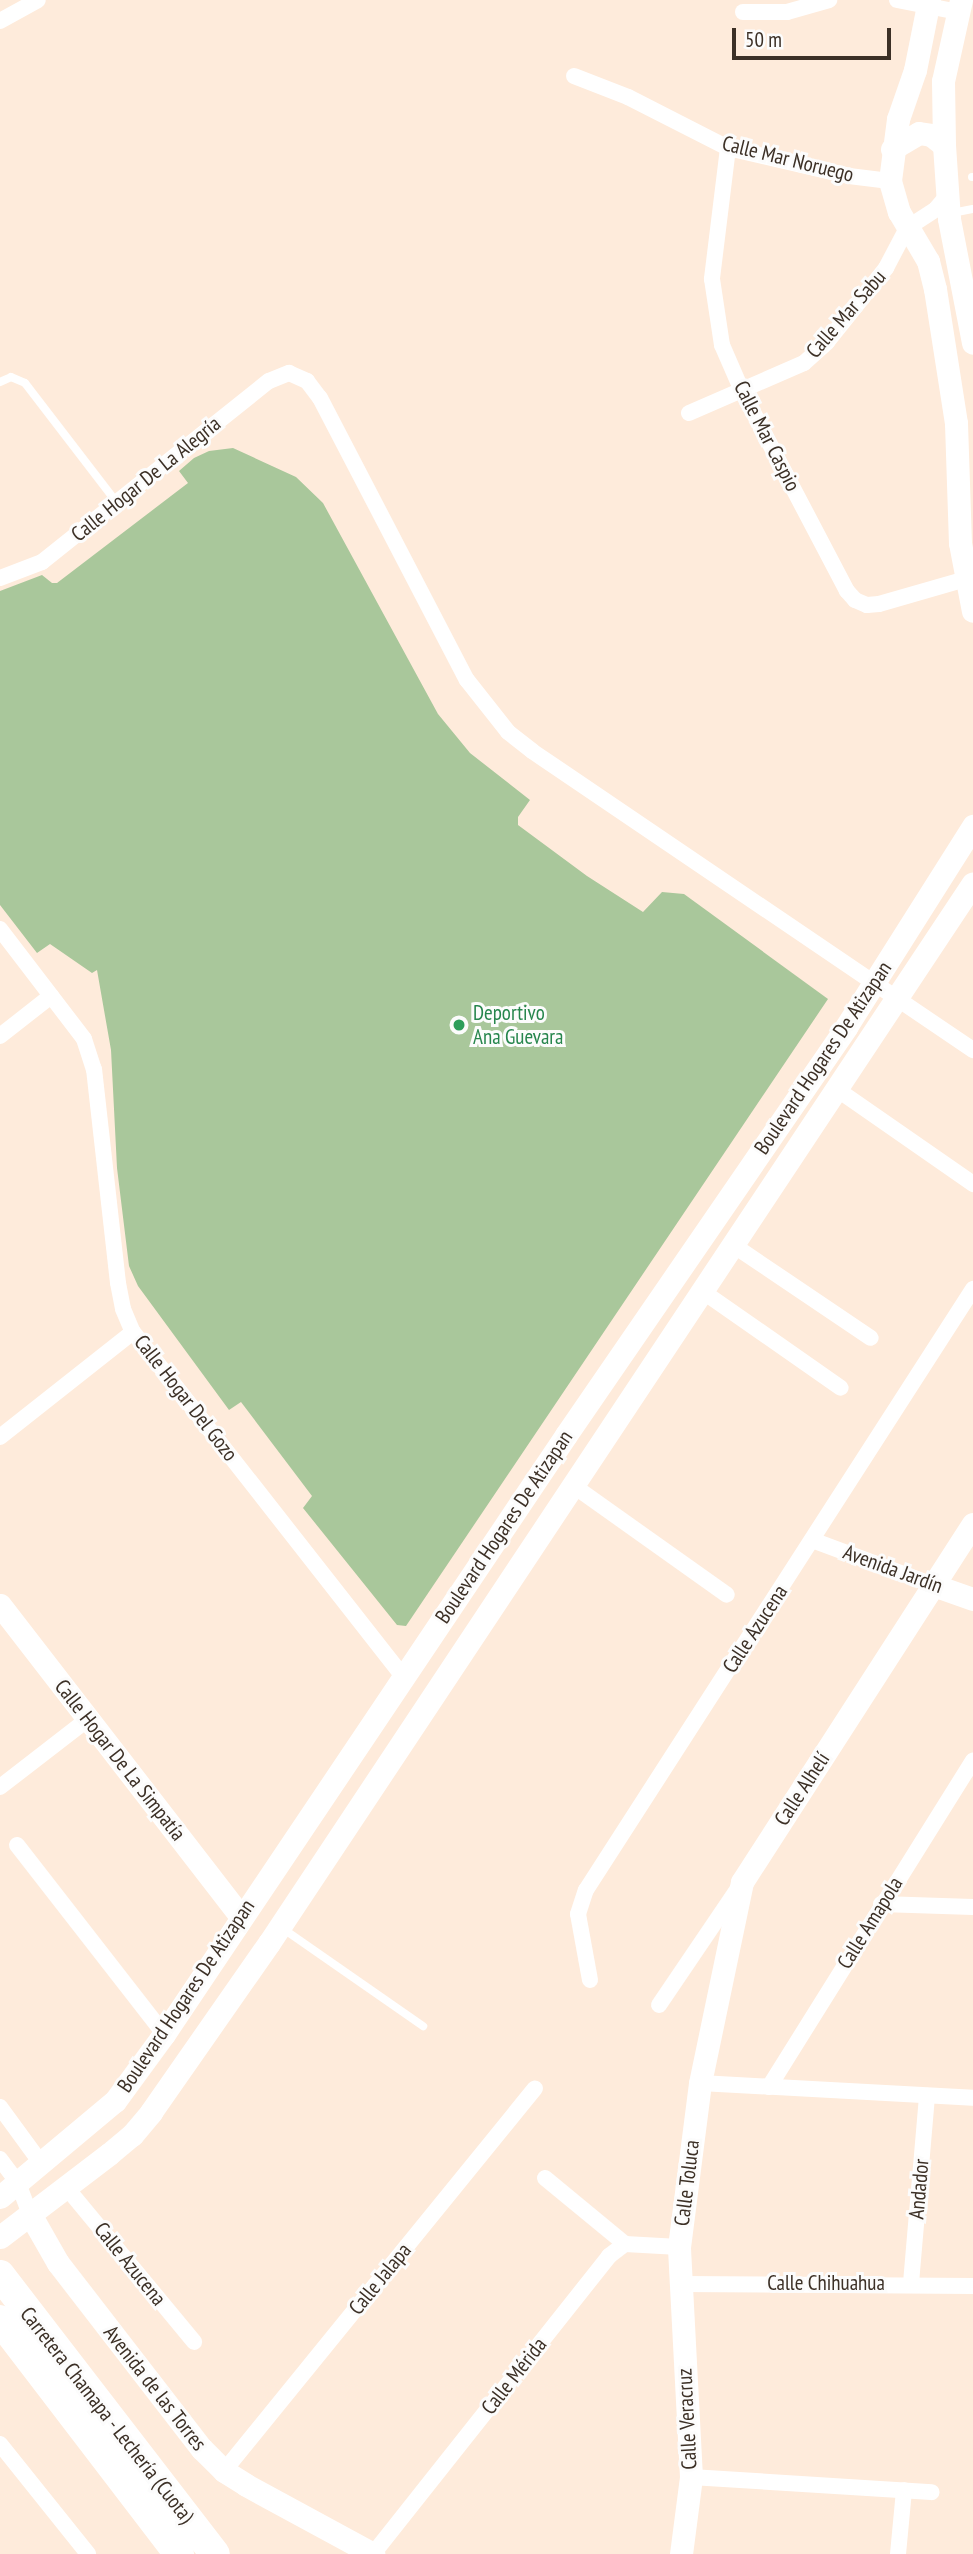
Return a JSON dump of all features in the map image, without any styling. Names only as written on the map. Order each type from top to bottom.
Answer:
[{"type":"highway","name":"Carretera Chamapa - Lechería (Cuota)","points":[[0,2275],[215,2554]]},
{"type":"highway","name":"Carretera Chamapa - Lechería (Cuota)","points":[[0,2320],[179,2554]]},
{"type":"street","points":[[0,21],[38,0]]},
{"type":"street","points":[[743,12],[787,12],[829,0]]},
{"type":"street","points":[[897,0],[960,6],[943,81],[944,145],[948,205],[973,343]]},
{"type":"street","points":[[928,3],[915,70],[898,118],[890,181],[907,228],[928,261],[936,289],[956,423],[960,543],[969,578],[973,611]]},
{"type":"street","name":"Calle Mar Noruego","points":[[574,76],[628,97],[728,148],[849,176],[890,181]]},
{"type":"street","points":[[892,149],[919,134],[931,135],[944,145]]},
{"type":"street","name":"Calle Mar Caspio","points":[[728,148],[712,279],[722,345],[742,391],[847,591],[855,600],[867,605],[878,604],[969,578]]},
{"type":"street","points":[[907,228],[936,208],[948,205]]},
{"type":"street","name":"Calle Mar Sabu","points":[[689,413],[804,363],[827,342],[886,268],[907,228]]},
{"type":"street","name":"Calle Hogar De La Alegría","points":[[0,578],[42,562],[269,380],[289,373],[307,381],[320,398],[467,680],[508,732],[532,751],[873,982]]},
{"type":"street","name":"Boulevard Hogares De Atizapan","points":[[7,2192],[115,2101],[164,2034],[240,1916],[318,1806],[873,982],[973,825]]},
{"type":"street","name":"Boulevard Hogares De Atizapan","points":[[0,2237],[132,2135],[151,2112],[348,1824],[571,1484],[838,1090],[973,883]]},
{"type":"street","name":"Calle Hogar Del Gozo","points":[[0,929],[84,1040],[93,1069],[118,1283],[123,1309],[133,1332],[404,1676]]},
{"type":"street","points":[[873,982],[973,1050]]},
{"type":"street","points":[[0,1036],[51,996]]},
{"type":"street","points":[[838,1090],[973,1184]]},
{"type":"street","points":[[733,1245],[871,1338]]},
{"type":"street","name":"Calle Azucena","points":[[590,1980],[578,1914],[586,1890],[973,1289]]},
{"type":"street","points":[[702,1291],[841,1388]]},
{"type":"street","points":[[0,1437],[133,1332]]},
{"type":"street","points":[[571,1484],[727,1595]]},
{"type":"street","name":"Calle Alhelí","points":[[700,2083],[742,1882],[973,1524]]},
{"type":"street","name":"Avenida Jardín","points":[[812,1540],[973,1599]]},
{"type":"street","name":"Calle Hogar De La Simpatía","points":[[1,1609],[240,1916]]},
{"type":"street","points":[[0,1787],[88,1719]]},
{"type":"street","name":"Calle Amapola","points":[[769,2087],[881,1903],[973,1760]]},
{"type":"street","points":[[318,1806],[348,1824]]},
{"type":"street","points":[[17,1845],[164,2034]]},
{"type":"street","points":[[659,2005],[742,1882]]},
{"type":"street","points":[[881,1903],[973,1907]]},
{"type":"street","points":[[700,2083],[973,2098]]},
{"type":"street","name":"Calle Toluca","points":[[679,2284],[679,2247],[700,2083]]},
{"type":"street","name":"Calle Jalapa","points":[[224,2471],[535,2088]]},
{"type":"street","name":"Andador","points":[[911,2283],[927,2095]]},
{"type":"street","points":[[0,2108],[41,2163]]},
{"type":"street","name":"Avenida de las Torres","points":[[0,2159],[7,2192],[25,2218],[202,2449],[224,2471],[373,2554]]},
{"type":"street","points":[[545,2178],[625,2244],[679,2247]]},
{"type":"street","name":"Calle Azucena","points":[[66,2187],[194,2342]]},
{"type":"street","name":"Calle Mérida","points":[[373,2554],[609,2256],[625,2244]]},
{"type":"street","name":"Calle Chihuahua","points":[[679,2284],[911,2283],[973,2286]]},
{"type":"street","name":"Calle Veracruz","points":[[679,2284],[691,2477],[681,2554]]},
{"type":"street","points":[[0,2444],[88,2554]]},
{"type":"street","points":[[691,2477],[932,2492]]},
{"type":"street","points":[[898,2554],[904,2490]]},
{"type":"lane","points":[[948,205],[973,209]]},
{"type":"lane","points":[[0,382],[11,377],[25,383],[117,503]]},
{"type":"lane","points":[[279,1927],[423,2026]]},
{"type":"green space","name":"Deportivo Ana Guevara","points":[[233,448],[296,477],[323,503],[438,714],[470,753],[530,800],[518,817],[518,825],[587,876],[643,912],[662,892],[684,894],[828,999],[406,1626],[397,1625],[303,1508],[312,1496],[241,1402],[229,1410],[138,1286],[129,1266],[117,1168],[111,1050],[97,970],[92,973],[50,944],[37,953],[0,905],[0,591],[42,575],[52,583],[57,583],[188,483],[179,471],[194,458],[209,451]]},
{"type":"place","name":"Deportivo Ana Guevara","points":[[459,1025]]}]
